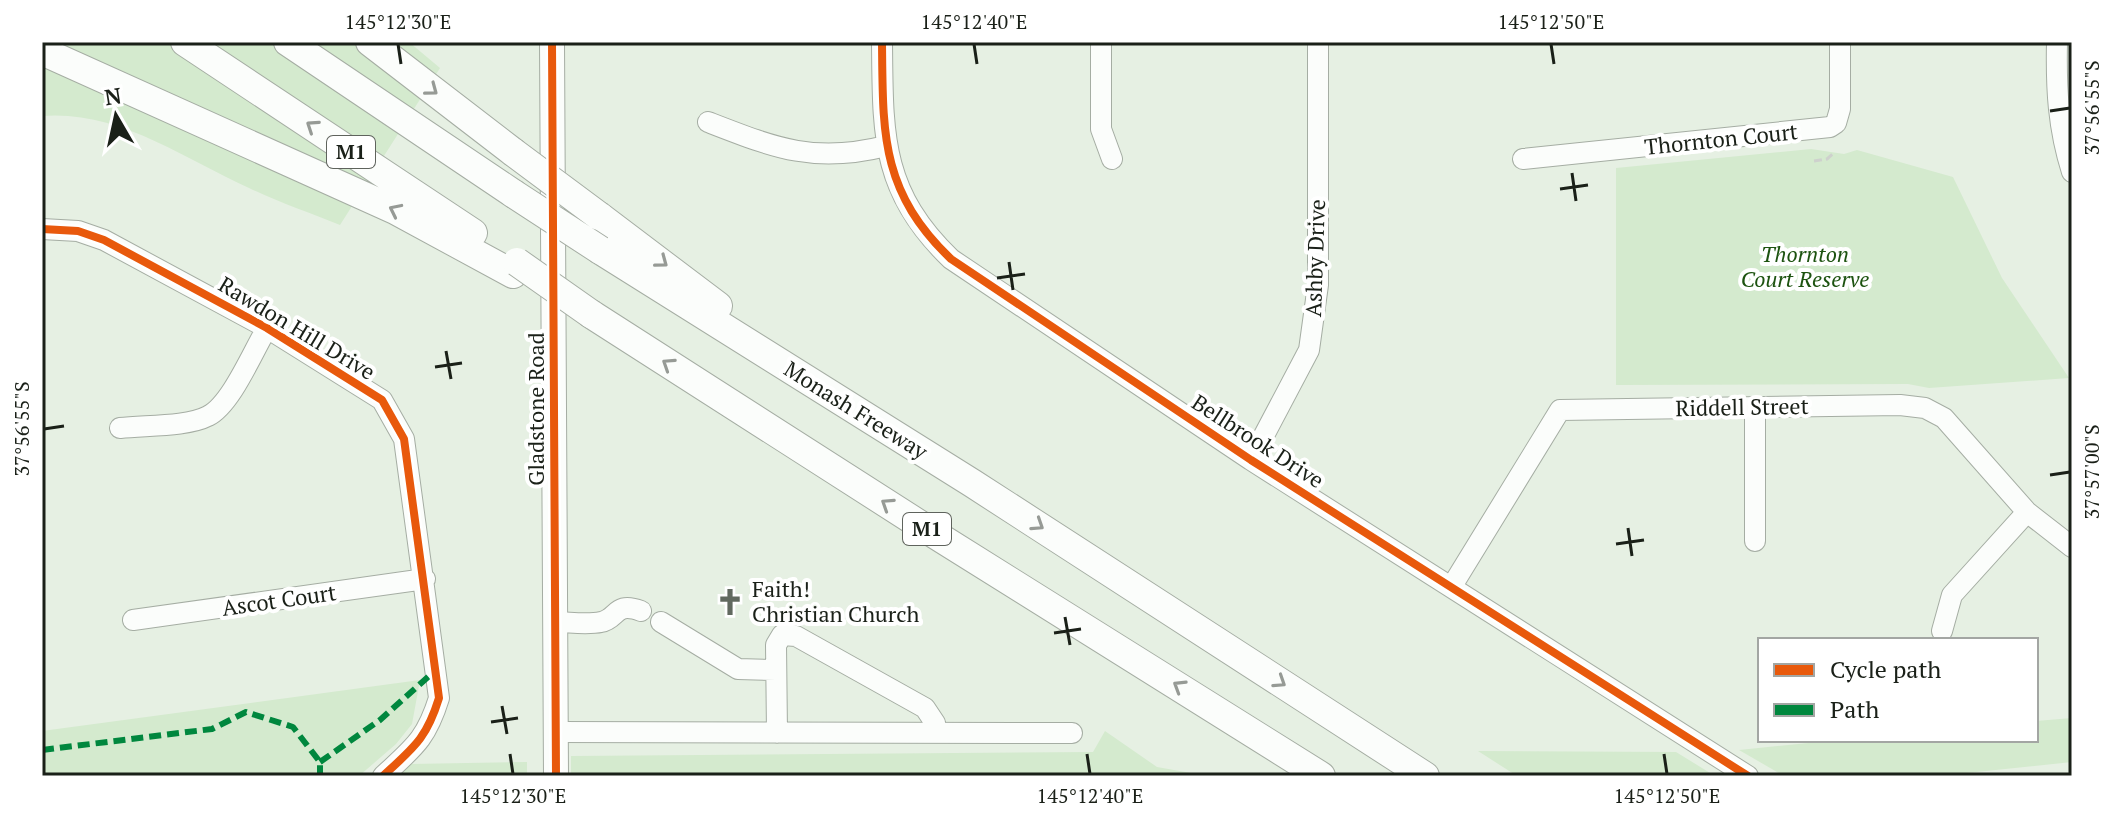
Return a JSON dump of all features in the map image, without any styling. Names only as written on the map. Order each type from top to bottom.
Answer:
[{"type":"highway","name":"M1","points":[[185,42],[515,268],[1321,776]]},
{"type":"highway","name":"Monash Freeway","points":[[288,42],[600,250],[986,491],[1425,776]]},
{"type":"highway","points":[[370,42],[826,391]]},
{"type":"highway","points":[[49,55],[395,210],[515,268]]},
{"type":"main road","name":"Gladstone Road","points":[[552,42],[556,776]]},
{"type":"street","name":"Bellbrook Drive","points":[[882,42],[886,146],[900,190],[917,221],[951,259],[1251,460],[1748,776]]},
{"type":"street","points":[[1101,42],[1101,129],[1112,159]]},
{"type":"street","name":"Ashby Drive","points":[[1251,460],[1309,350],[1318,285],[1318,42]]},
{"type":"street","name":"Thornton Court","points":[[1523,159],[1830,127],[1836,123],[1840,109],[1840,42]]},
{"type":"street","points":[[2057,42],[2058,114],[2072,172]]},
{"type":"street","points":[[708,122],[762,143],[806,154],[852,155],[886,146]]},
{"type":"street","name":"Rawdon Hill Drive","points":[[42,229],[78,231],[104,240],[267,328],[382,400],[397,423],[404,439],[439,698],[432,720],[418,745],[383,776]]},
{"type":"street","points":[[120,428],[192,421],[207,416],[221,406],[267,328]]},
{"type":"street","name":"Riddell Street","points":[[1452,586],[1560,410],[1900,405],[1925,408],[1944,418],[2027,512],[2072,547]]},
{"type":"street","points":[[1755,407],[1755,541]]},
{"type":"street","points":[[1942,631],[1952,595],[2027,512]]},
{"type":"street","name":"Ascot Court","points":[[133,620],[425,579]]},
{"type":"street","points":[[555,622],[600,623],[618,610],[629,608],[641,611]]},
{"type":"street","points":[[661,622],[738,669],[776,670]]},
{"type":"street","points":[[777,733],[776,670],[778,639],[782,635],[796,636],[925,708],[935,723],[936,733]]},
{"type":"street","points":[[556,732],[1072,733]]},
{"type":"path","points":[[1814,161],[1827,159],[1835,152]]},
{"type":"green space","points":[[42,42],[409,42],[440,68],[340,225],[260,193],[175,150],[123,128],[70,116],[42,116]]},
{"type":"green space","name":"Thornton Court Reserve","points":[[1811,149],[1844,154],[1857,150],[1953,177],[2002,278],[2069,378],[1929,388],[1908,384],[1616,385],[1616,168]]},
{"type":"green space","points":[[420,680],[412,724],[396,744],[359,776],[42,776],[42,731]]},
{"type":"green space","points":[[2072,718],[2072,762],[1938,776],[1784,776],[1739,750],[1818,742],[2038,742],[2038,721]]},
{"type":"green space","points":[[1105,731],[1157,767],[1208,776],[571,776],[571,756],[1093,752]]},
{"type":"green space","points":[[1478,751],[1676,752],[1715,776],[1517,776]]},
{"type":"green space","points":[[527,762],[527,776],[398,776],[410,764]]},
{"type":"marked path","points":[[320,762],[380,720],[437,669]]},
{"type":"marked path","points":[[42,750],[212,729],[246,712],[293,727],[320,762],[320,776]]},
{"type":"cycle path","points":[[552,42],[556,776]]},
{"type":"cycle path","points":[[882,42],[883,105],[890,159],[910,209],[951,259],[1251,460],[1748,776]]},
{"type":"cycle path","points":[[42,229],[78,231],[104,240],[267,328],[382,400],[404,439],[439,698],[423,734],[383,776]]},
{"type":"place","name":"Faith! Christian Church","points":[[730,602]]}]
